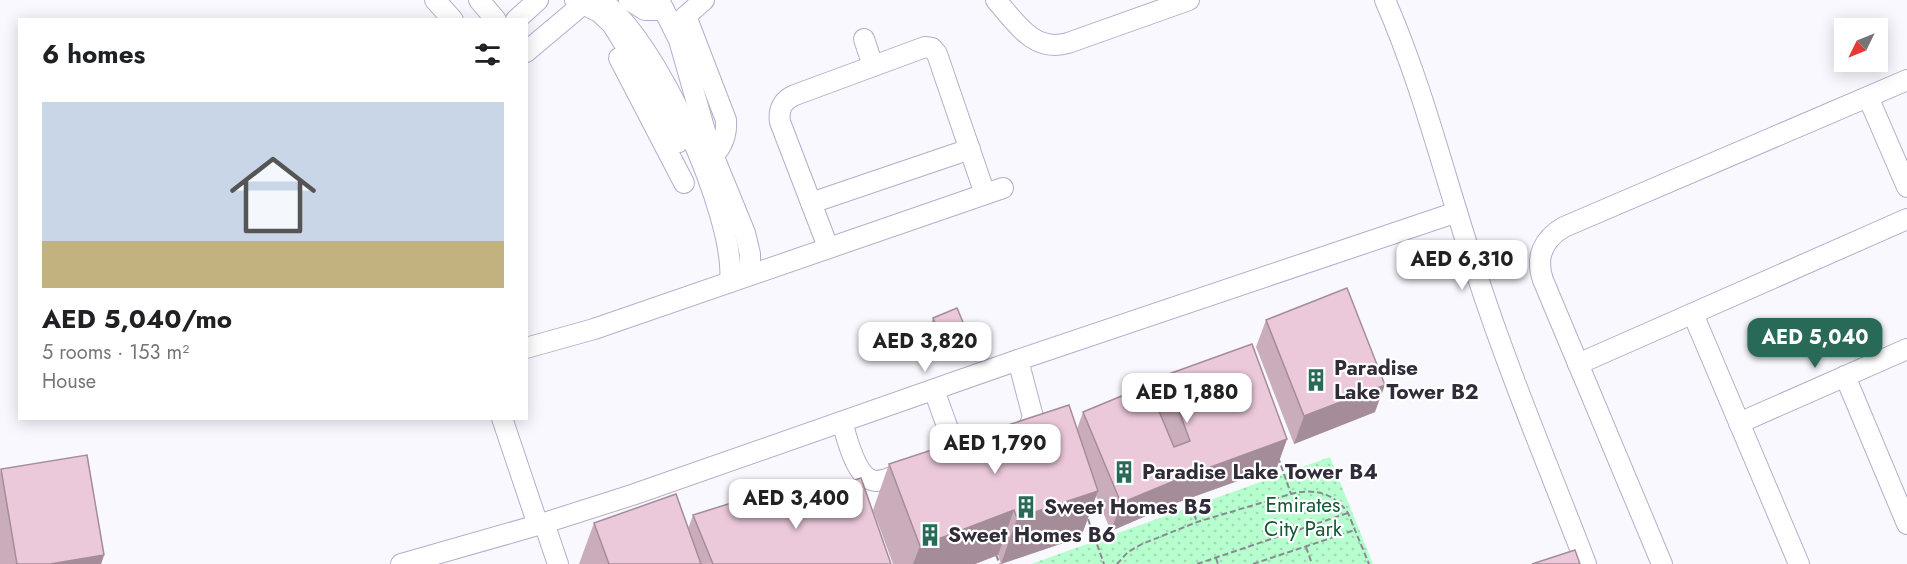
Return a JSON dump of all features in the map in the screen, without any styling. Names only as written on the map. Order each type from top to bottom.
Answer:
[{"type":"street","points":[[435,0],[451,18]]},
{"type":"street","points":[[479,0],[494,18]]},
{"type":"street","points":[[629,0],[645,10],[662,5],[680,22],[726,120],[726,136],[711,170],[729,250],[730,282]]},
{"type":"street","points":[[680,22],[704,0]]},
{"type":"street","points":[[996,0],[1028,36],[1040,43],[1054,46],[1189,0]]},
{"type":"street","points":[[1384,0],[1425,105],[1494,326],[1586,564]]},
{"type":"street","points":[[528,50],[586,1],[612,24],[681,130],[691,164],[697,168],[711,170]]},
{"type":"street","points":[[518,18],[533,2]]},
{"type":"street","points":[[864,39],[873,66]]},
{"type":"street","points":[[611,42],[646,79],[684,183]]},
{"type":"street","points":[[528,347],[594,328],[730,282],[994,191],[970,149],[935,51],[925,47],[790,97],[782,105],[780,122],[828,248]]},
{"type":"street","points":[[1662,564],[1540,273],[1541,252],[1552,234],[1564,226],[1907,80]]},
{"type":"street","points":[[1868,97],[1907,187]]},
{"type":"street","points":[[811,203],[970,149]]},
{"type":"street","points":[[711,170],[745,233],[750,254],[750,275]]},
{"type":"street","points":[[401,564],[632,495],[1018,360],[1457,212]]},
{"type":"street","points":[[1578,364],[1907,219]]},
{"type":"street","points":[[1693,314],[1799,564]]},
{"type":"street","points":[[1739,423],[1907,350]]},
{"type":"street","points":[[999,440],[1024,432],[1032,422],[1033,412],[1018,360]]},
{"type":"street","points":[[1845,376],[1907,524]]},
{"type":"street","points":[[934,390],[957,454]]},
{"type":"street","points":[[503,420],[558,564]]},
{"type":"street","points":[[842,422],[859,470],[869,479],[880,480],[978,447]]},
{"type":"path","points":[[1276,451],[1291,494]]},
{"type":"path","points":[[1184,489],[1197,522]]},
{"type":"path","points":[[1117,564],[1134,547],[1197,522],[1307,491],[1323,493],[1337,500],[1348,513],[1369,564]]},
{"type":"path","points":[[1084,509],[1104,564]]},
{"type":"path","points":[[1197,564],[1348,513]]},
{"type":"path","points":[[1252,564],[1355,530]]},
{"type":"path","points":[[1306,546],[1312,564]]},
{"type":"path","points":[[995,553],[1000,564]]},
{"type":"path","points":[[1216,558],[1218,564]]},
{"type":"green space","name":"Emirates City Park","points":[[1330,457],[1373,564],[1031,564]]},
{"type":"building","name":"Paradise Lake Tower B2","points":[[1347,288],[1385,385],[1304,416],[1266,320]]},
{"type":"building","points":[[957,308],[968,334],[944,344],[933,318]]},
{"type":"building","points":[[1252,344],[1287,439],[1186,476],[1121,503],[1083,412],[1148,385],[1174,447],[1190,441],[1166,375]]},
{"type":"building","points":[[1069,405],[1098,491],[1017,518],[1014,510],[920,546],[889,464]]},
{"type":"building","points":[[87,455],[104,555],[50,564],[17,564],[1,469]]},
{"type":"building","points":[[861,478],[891,564],[713,564],[693,515],[773,490],[778,505]]},
{"type":"building","points":[[676,494],[701,564],[609,564],[594,523]]},
{"type":"building","points":[[1575,550],[1580,564],[1532,564]]},
{"type":"place","name":"Paradise Lake Tower B2","points":[[1316,380]]},
{"type":"place","name":"Paradise Lake Tower B4","points":[[1124,472]]},
{"type":"place","name":"Sweet Homes B5","points":[[1026,507]]},
{"type":"place","name":"Sweet Homes B6","points":[[930,535]]}]
